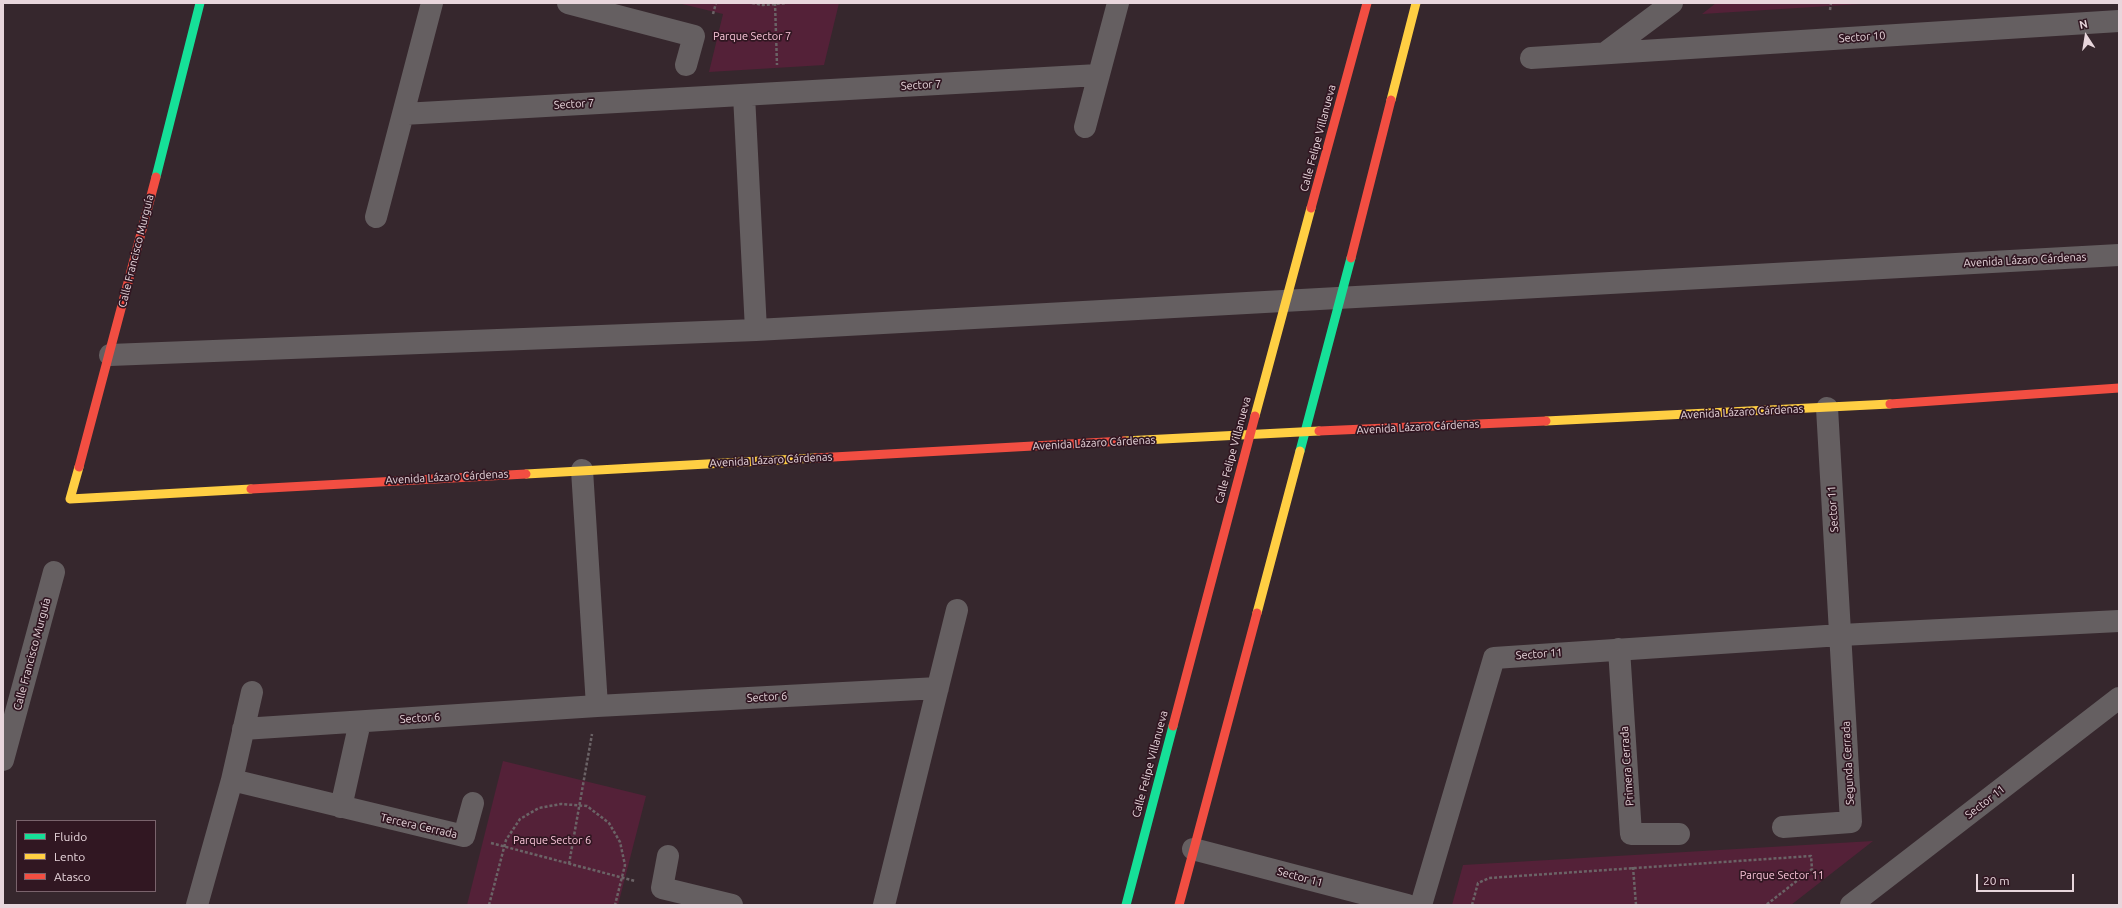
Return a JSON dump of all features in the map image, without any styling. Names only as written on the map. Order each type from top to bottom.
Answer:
[{"type":"street","name":"Calle Francisco Murguía","points":[[70,499],[110,355],[200,3]]},
{"type":"street","points":[[376,217],[432,3]]},
{"type":"street","points":[[568,3],[694,36],[686,65]]},
{"type":"street","points":[[1085,127],[1118,3]]},
{"type":"street","name":"Calle Felipe Villanueva","points":[[1126,905],[1249,434],[1367,3]]},
{"type":"street","points":[[1179,905],[1341,298],[1416,3]]},
{"type":"street","points":[[1605,53],[1672,3]]},
{"type":"street","name":"Sector 10","points":[[1531,58],[2119,21]]},
{"type":"street","name":"Sector 7","points":[[403,114],[1098,74]]},
{"type":"street","points":[[744,95],[756,330]]},
{"type":"street","name":"Avenida Lázaro Cárdenas","points":[[110,355],[756,330],[2119,255]]},
{"type":"street","name":"Avenida Lázaro Cárdenas","points":[[70,499],[1249,434],[1827,408],[2119,388]]},
{"type":"street","name":"Sector 11","points":[[1827,408],[1841,635]]},
{"type":"street","points":[[582,470],[597,706]]},
{"type":"street","name":"Calle Francisco Murguía","points":[[3,760],[54,572]]},
{"type":"street","points":[[884,905],[957,610]]},
{"type":"street","name":"Sector 11","points":[[1421,905],[1494,658],[1841,635],[2119,621]]},
{"type":"street","name":"Segunda Cerrada","points":[[1783,827],[1851,822],[1841,635]]},
{"type":"street","name":"Primera Cerrada","points":[[1619,649],[1632,834]]},
{"type":"street","name":"Sector 6","points":[[244,729],[597,706],[938,688]]},
{"type":"street","points":[[197,905],[232,780],[252,692]]},
{"type":"street","name":"Sector 11","points":[[1851,905],[2119,698]]},
{"type":"street","points":[[341,808],[360,722]]},
{"type":"street","name":"Tercera Cerrada","points":[[232,780],[341,808],[464,836],[473,803]]},
{"type":"street","points":[[1632,834],[1679,834]]},
{"type":"street","name":"Sector 11","points":[[1193,849],[1407,905]]},
{"type":"street","points":[[668,856],[662,888],[732,905]]},
{"type":"path","points":[[752,3],[763,6],[787,3]]},
{"type":"path","points":[[775,4],[778,93]]},
{"type":"path","points":[[569,864],[597,706]]},
{"type":"path","points":[[489,905],[506,840],[520,820],[539,808],[561,804],[586,806],[608,823],[620,842],[625,865],[615,905]]},
{"type":"path","points":[[1632,834],[1636,905]]},
{"type":"path","points":[[464,836],[662,888]]},
{"type":"path","points":[[1472,905],[1478,883],[1489,878],[1811,856],[1812,869],[1766,905]]},
{"type":"green space","name":"Parque Sector 7","points":[[839,3],[824,65],[709,72],[723,14],[682,4]]},
{"type":"green space","points":[[1716,3],[1877,3],[1702,14]]},
{"type":"green space","name":"Parque Sector 6","points":[[503,761],[646,796],[618,905],[467,905]]},
{"type":"green space","name":"Parque Sector 11","points":[[1873,841],[1791,905],[1452,905],[1463,865]]},
{"type":"traffic: fast","points":[[156,177],[200,3]]},
{"type":"traffic: fast","points":[[1300,451],[1351,258]]},
{"type":"traffic: fast","points":[[1126,905],[1173,726]]},
{"type":"traffic: slow","points":[[1391,100],[1416,3]]},
{"type":"traffic: slow","points":[[1255,416],[1311,208]]},
{"type":"traffic: slow","points":[[1546,421],[1890,404]]},
{"type":"traffic: slow","points":[[1124,441],[1319,431]]},
{"type":"traffic: slow","points":[[1257,613],[1300,451]]},
{"type":"traffic: slow","points":[[526,474],[815,458]]},
{"type":"traffic: slow","points":[[79,467],[70,499],[251,489]]},
{"type":"traffic: jam","points":[[1311,208],[1367,3]]},
{"type":"traffic: jam","points":[[1351,258],[1391,100]]},
{"type":"traffic: jam","points":[[79,467],[156,177]]},
{"type":"traffic: jam","points":[[1890,404],[2119,388]]},
{"type":"traffic: jam","points":[[1173,726],[1255,416]]},
{"type":"traffic: jam","points":[[1319,431],[1546,421]]},
{"type":"traffic: jam","points":[[815,458],[1124,441]]},
{"type":"traffic: jam","points":[[251,489],[526,474]]},
{"type":"traffic: jam","points":[[1179,905],[1257,613]]}]
